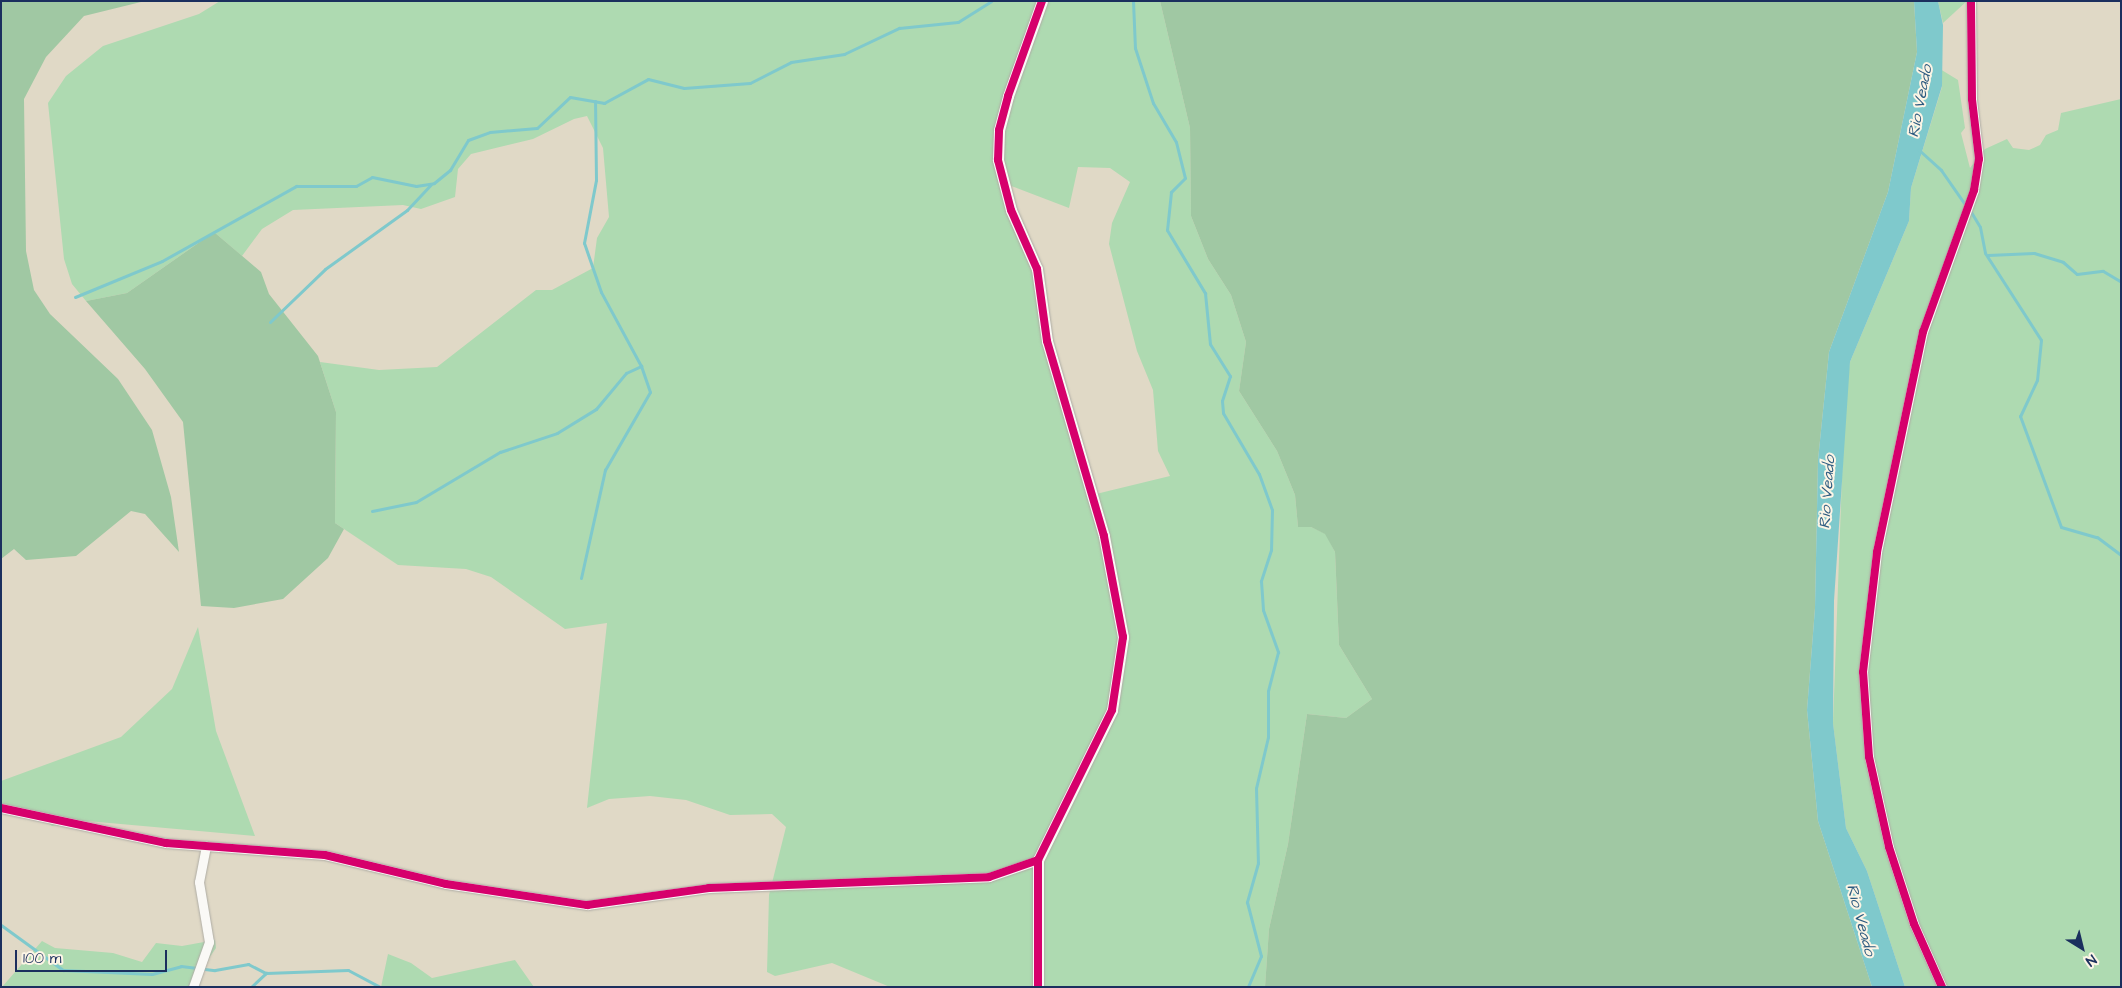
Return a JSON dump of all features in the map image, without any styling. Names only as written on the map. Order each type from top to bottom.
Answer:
[{"type":"street","points":[[1038,987],[1038,860],[1057,814],[1103,735],[1119,683],[1122,645],[1104,536],[1047,341],[1037,269],[1009,203],[998,160],[1006,105],[1042,1]]},
{"type":"street","points":[[1942,987],[1914,924],[1889,847],[1869,757],[1863,672],[1878,552],[1923,332],[1974,190],[1979,159],[1972,99],[1971,1]]},
{"type":"street","points":[[1,808],[166,843],[326,855],[456,885],[587,905],[709,888],[989,877],[1038,860]]},
{"type":"street","points":[[193,987],[209,942],[200,887],[206,846]]},
{"type":"green space","points":[[1,1],[145,1],[84,16],[46,57],[24,99],[26,251],[34,290],[50,314],[118,379],[152,430],[171,497],[179,552],[145,514],[131,511],[76,556],[26,560],[14,549],[1,559]]},
{"type":"green space","points":[[220,1],[1160,1],[1190,128],[1191,216],[1208,259],[1231,295],[1246,342],[1239,391],[1277,451],[1295,495],[1298,527],[1311,527],[1326,534],[1335,552],[1339,645],[1372,699],[1346,718],[1307,714],[1288,844],[1269,929],[1265,987],[890,987],[832,963],[775,976],[767,972],[769,895],[786,827],[772,814],[730,815],[686,800],[650,796],[609,799],[587,808],[607,623],[565,629],[491,577],[466,569],[398,565],[335,523],[336,412],[320,362],[379,370],[437,367],[536,290],[552,290],[593,268],[597,238],[609,217],[603,148],[587,116],[574,119],[533,139],[471,154],[458,169],[455,197],[421,209],[403,205],[293,210],[262,229],[242,256],[214,232],[127,293],[86,301],[72,284],[64,259],[48,103],[66,76],[103,46],[199,14]],"holes":[[[1078,167],[1110,168],[1130,182],[1112,223],[1109,244],[1137,351],[1153,390],[1158,451],[1170,476],[1096,494],[1045,335],[1030,252],[1001,182],[1069,208]]]},
{"type":"green space","points":[[1160,1],[1914,1],[1917,52],[1888,192],[1829,352],[1818,460],[1815,608],[1807,710],[1818,821],[1872,987],[1265,987],[1269,929],[1288,844],[1307,714],[1346,718],[1372,699],[1339,645],[1335,552],[1325,534],[1311,527],[1298,527],[1295,495],[1277,451],[1239,391],[1246,342],[1231,295],[1208,259],[1191,216],[1190,128]]},
{"type":"green space","points":[[1938,1],[1967,1],[1943,23]]},
{"type":"green space","points":[[1940,69],[1958,80],[1965,128],[1961,133],[1970,168],[1985,149],[2007,139],[2013,148],[2029,150],[2040,145],[2046,135],[2058,130],[2061,113],[2121,99],[2121,987],[1905,987],[1867,871],[1846,828],[1833,723],[1845,394],[1850,362],[1909,221],[1911,188],[1942,87]]},
{"type":"green space","points":[[214,232],[261,272],[269,294],[318,356],[336,412],[335,523],[344,529],[328,558],[283,599],[234,608],[201,606],[183,422],[145,369],[86,301],[127,293]]},
{"type":"green space","points":[[198,627],[216,731],[255,836],[87,821],[52,826],[43,819],[1,807],[1,781],[121,737],[172,689]]},
{"type":"green space","points":[[215,940],[216,948],[189,987],[2,987],[42,941],[55,948],[113,953],[142,962],[156,943],[182,946]]},
{"type":"green space","points":[[388,954],[411,963],[432,978],[515,960],[534,987],[381,987]]},
{"type":"water","name":"Rio Veado","points":[[1914,1],[1938,1],[1943,25],[1942,86],[1911,188],[1909,221],[1850,362],[1834,601],[1833,723],[1846,828],[1867,871],[1905,987],[1872,987],[1818,821],[1807,710],[1815,608],[1818,460],[1829,352],[1888,192],[1917,52]]},
{"type":"waterway","points":[[75,297],[162,261],[296,186],[356,186],[372,177],[416,186],[434,183],[450,170],[468,140],[490,132],[537,128],[570,97],[604,103],[648,79],[684,88],[750,83],[791,62],[844,54],[899,28],[958,22],[991,1]]},
{"type":"waterway","points":[[1133,1],[1135,48],[1153,103],[1176,142],[1185,178],[1171,192],[1167,230],[1205,293],[1210,344],[1230,376],[1222,401],[1223,413],[1259,474],[1272,510],[1271,550],[1261,581],[1263,610],[1278,652],[1268,691],[1268,737],[1256,788],[1258,863],[1247,902],[1261,956],[1248,987]]},
{"type":"waterway","points":[[581,578],[605,470],[650,392],[641,366],[601,292],[584,243],[596,180],[595,101]]},
{"type":"waterway","points":[[1919,150],[1941,170],[1964,203]]},
{"type":"waterway","points":[[270,322],[325,269],[407,210],[431,184]]},
{"type":"waterway","points":[[1971,212],[1980,227],[1985,253],[2041,340],[2037,380],[2020,416],[2061,527],[2097,537],[2121,555]]},
{"type":"waterway","points":[[1988,255],[2034,253],[2063,262],[2077,274],[2103,271],[2121,282]]},
{"type":"waterway","points":[[372,511],[416,502],[500,452],[557,433],[596,409],[626,373],[641,366]]},
{"type":"waterway","points":[[1,925],[63,970],[152,974],[181,966],[215,970],[248,964],[266,973]]},
{"type":"waterway","points":[[251,987],[266,973],[348,970],[380,987]]},
{"type":"cycle path","points":[[1038,987],[1038,860],[1112,710],[1123,637],[1104,536],[1047,341],[1037,269],[1011,210],[998,160],[999,130],[1008,96],[1042,1]]},
{"type":"cycle path","points":[[1942,987],[1914,924],[1889,847],[1869,757],[1863,672],[1877,552],[1923,332],[1974,190],[1979,159],[1972,99],[1971,1]]},
{"type":"cycle path","points":[[1,808],[166,843],[325,855],[446,884],[587,905],[709,888],[989,877],[1038,860]]}]
